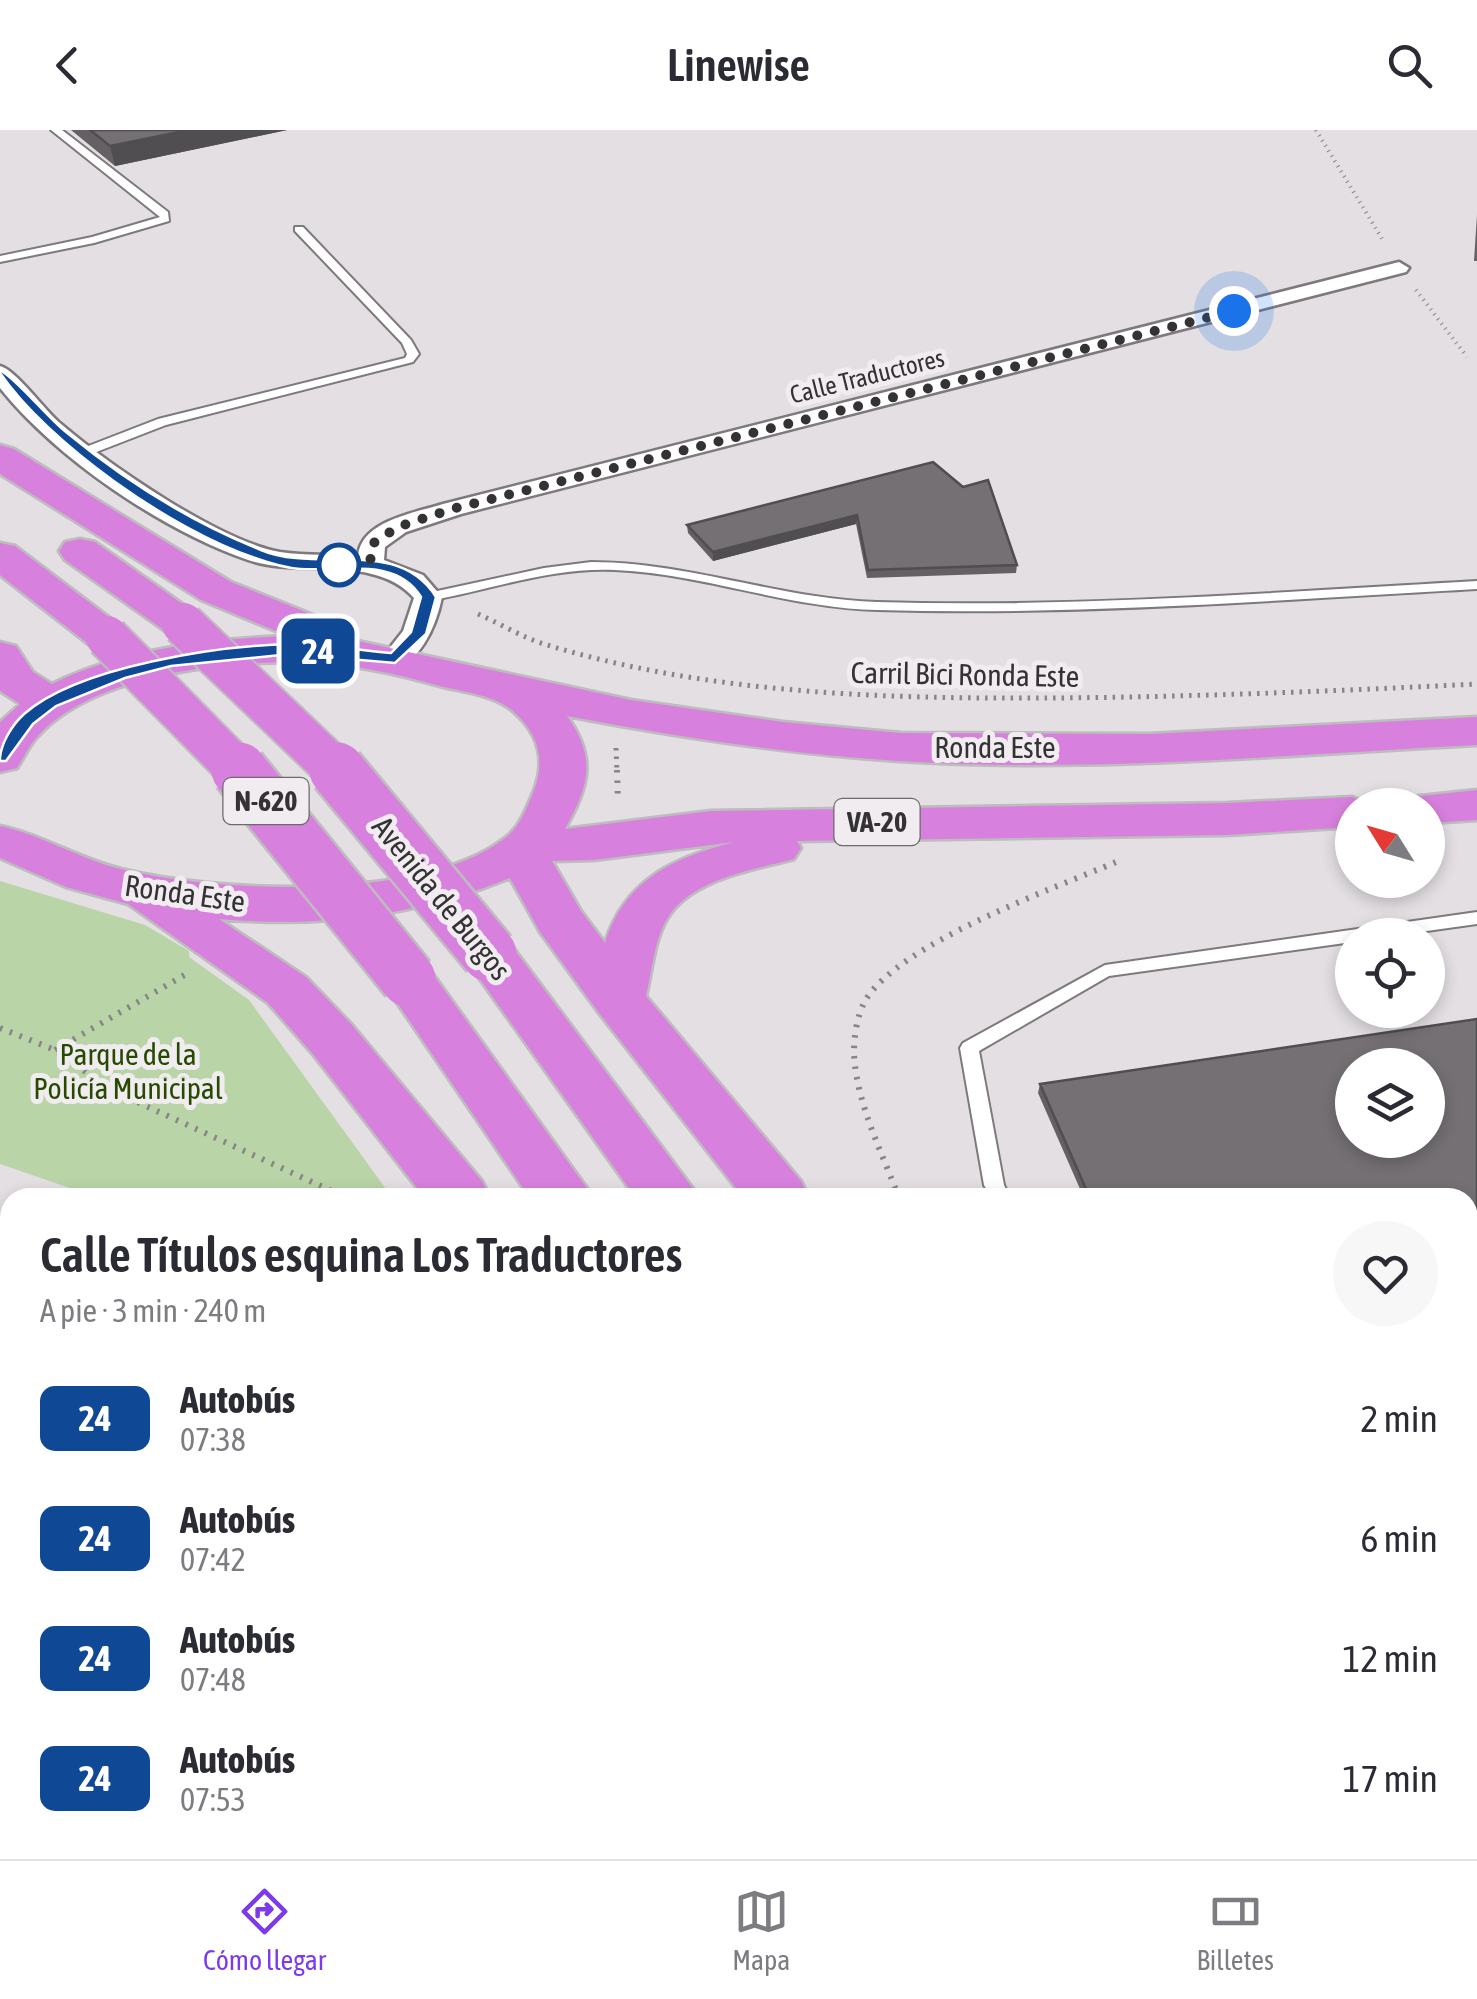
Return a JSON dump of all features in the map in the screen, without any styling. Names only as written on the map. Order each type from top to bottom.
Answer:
[{"type":"highway","points":[[0,458],[216,591],[270,616],[386,656]]},
{"type":"highway","name":"Avenida de Burgos","points":[[0,497],[183,624],[333,766],[489,954],[663,1188]]},
{"type":"highway","name":"N-620","points":[[0,556],[107,637],[179,703],[264,799],[329,873],[557,1188]]},
{"type":"highway","name":"Ronda Este","points":[[26,715],[102,681],[170,662],[291,649],[386,656],[516,691],[696,724],[822,741],[907,746],[1168,745],[1477,731]]},
{"type":"highway","points":[[0,655],[15,681],[26,715],[0,758]]},
{"type":"highway","name":"Ronda Este","points":[[516,691],[548,718],[562,744],[564,776],[551,810],[522,850]]},
{"type":"highway","points":[[1445,807],[1477,805]]},
{"type":"highway","name":"Ronda Este","points":[[6,836],[85,876],[138,890],[241,905],[383,900],[463,880],[522,850],[711,827],[1335,813]]},
{"type":"highway","points":[[618,999],[642,915],[670,885],[710,864],[882,822]]},
{"type":"highway","points":[[522,850],[559,920],[771,1188]]},
{"type":"highway","points":[[138,890],[286,990],[332,1039],[452,1188]]},
{"type":"street","name":"Calle Traductores","points":[[370,564],[372,544],[398,527],[452,509],[1399,268]]},
{"type":"street","points":[[0,374],[34,413],[82,452],[190,521],[258,554],[297,565],[370,564],[403,572],[419,582],[428,597],[418,634],[386,656]]},
{"type":"lane","points":[[0,258],[94,240],[165,219],[164,214],[56,130]]},
{"type":"lane","points":[[82,452],[162,422],[409,360],[412,354],[406,342],[299,229]]},
{"type":"lane","points":[[428,597],[477,590],[564,568],[616,566],[807,602],[873,606],[1196,602],[1477,586]]},
{"type":"lane","points":[[1445,922],[1477,918]]},
{"type":"lane","points":[[996,1188],[969,1048],[1106,971],[1335,938]]},
{"type":"path","name":"Carril Bici Ronda Este","points":[[465,609],[543,644],[688,676],[818,694],[904,698],[1190,696],[1477,684]]},
{"type":"path","points":[[896,1188],[860,1085],[854,1038],[866,1000],[895,971],[936,944],[1148,847],[1174,819]]},
{"type":"path","points":[[55,1050],[174,982]]},
{"type":"path","points":[[0,1028],[55,1050],[111,1090],[325,1188]]},
{"type":"green space","name":"Parque de la Policía Municipal","points":[[0,881],[145,925],[189,951],[189,957],[249,1000],[385,1188],[70,1188],[0,1164]]},
{"type":"building","points":[[90,130],[189,130],[110,146]]},
{"type":"building","points":[[933,462],[963,487],[988,480],[1017,565],[868,570],[857,515],[713,552],[687,525]]},
{"type":"building","points":[[1477,1019],[1477,1188],[1086,1188],[1040,1084],[1416,1028],[1445,1028],[1445,1024]]},
{"type":"bus line","name":"24","points":[[0,373],[34,413],[94,462],[190,521],[258,554],[297,565],[370,564],[403,572],[419,582],[428,597],[418,634],[395,658],[291,649],[170,662],[84,687],[50,703],[27,720],[0,758]]},
{"type":"route","points":[[339,565],[370,564],[372,544],[398,527],[452,509],[1234,311]]}]
